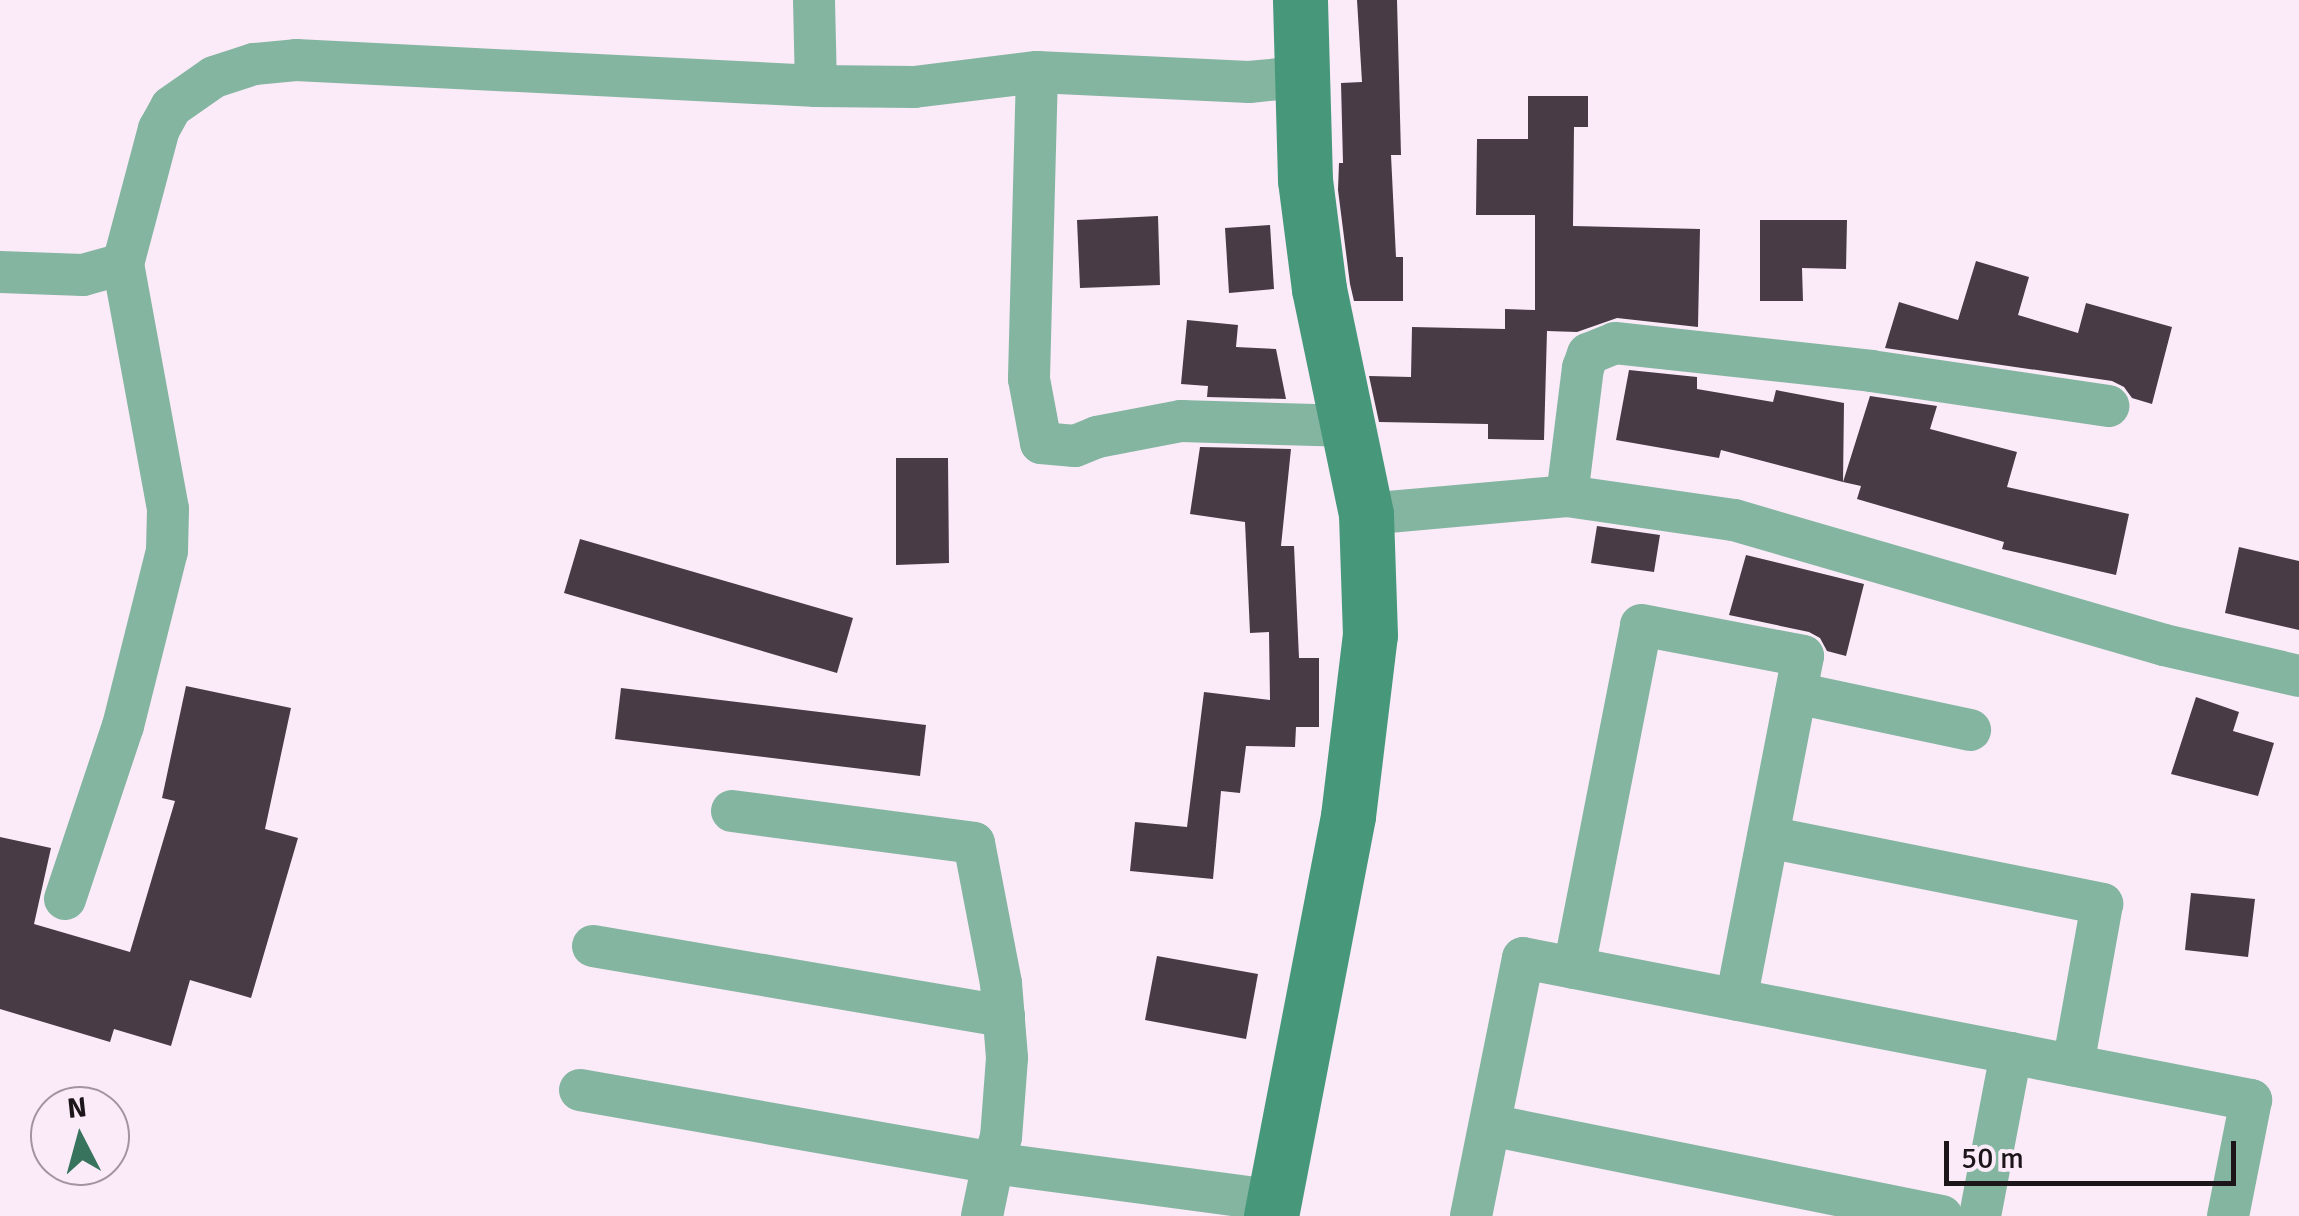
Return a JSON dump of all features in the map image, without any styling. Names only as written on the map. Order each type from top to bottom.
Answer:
[{"type":"street","points":[[814,0],[816,86]]},
{"type":"street","points":[[580,1090],[1271,1208],[1348,816],[1370,634],[1366,514],[1351,426],[1319,289],[1305,180],[1300,0]]},
{"type":"street","points":[[64,899],[124,726],[167,551],[168,509],[122,264],[159,129],[171,106],[214,77],[254,64],[296,60],[816,86],[914,86],[1037,72],[1250,82],[1300,78]]},
{"type":"street","points":[[1037,72],[1029,379],[1041,443],[1076,446],[1097,437],[1181,421],[1351,426]]},
{"type":"street","points":[[0,272],[82,275],[122,264]]},
{"type":"street","points":[[1566,496],[1583,368],[1588,354],[1615,342],[1871,371],[2108,406]]},
{"type":"street","points":[[1366,514],[1566,496],[1734,520],[2164,645],[2299,676]]},
{"type":"street","points":[[1574,968],[1641,625],[1803,656],[1736,1000]]},
{"type":"street","points":[[1796,693],[1970,730]]},
{"type":"street","points":[[732,811],[974,843],[1004,1016],[1006,1077],[982,1216]]},
{"type":"street","points":[[1768,837],[2102,904],[2073,1065]]},
{"type":"street","points":[[593,946],[1004,1016]]},
{"type":"street","points":[[1472,1216],[1523,958],[2251,1100],[2228,1216]]},
{"type":"street","points":[[1980,1216],[2011,1053]]},
{"type":"street","points":[[1490,1124],[1942,1216]]},
{"type":"building","points":[[1357,0],[1397,0],[1401,155],[1391,155],[1396,257],[1403,257],[1403,301],[1354,301],[1350,284],[1338,190],[1339,163],[1343,163],[1341,83],[1362,82]]},
{"type":"building","points":[[1528,96],[1588,96],[1588,127],[1574,127],[1573,226],[1700,229],[1698,327],[1617,318],[1577,332],[1547,331],[1544,440],[1488,439],[1488,424],[1379,422],[1369,376],[1411,377],[1412,327],[1505,329],[1505,309],[1535,310],[1535,215],[1476,215],[1477,139],[1528,139]]},
{"type":"building","points":[[1158,216],[1160,285],[1080,288],[1077,220]]},
{"type":"building","points":[[1760,220],[1847,220],[1846,269],[1802,268],[1803,301],[1760,301]]},
{"type":"building","points":[[1270,225],[1274,289],[1229,293],[1225,228]]},
{"type":"building","points":[[1976,261],[2029,277],[2018,315],[2078,333],[2086,303],[2172,327],[2152,404],[2132,398],[2124,387],[2112,381],[1885,348],[1899,302],[1958,320]]},
{"type":"building","points":[[1187,320],[1238,325],[1236,347],[1276,349],[1286,399],[1207,397],[1208,386],[1181,384]]},
{"type":"building","points":[[1629,370],[1697,377],[1697,389],[1773,402],[1776,390],[1844,403],[1843,482],[1721,450],[1719,458],[1616,440]]},
{"type":"building","points":[[1870,396],[1937,406],[1930,429],[2017,452],[2007,487],[2129,514],[2116,575],[2002,549],[2004,542],[1857,499],[1861,486],[1843,482]]},
{"type":"building","points":[[1200,447],[1291,449],[1281,546],[1294,546],[1299,658],[1319,658],[1319,727],[1296,727],[1295,747],[1246,746],[1240,793],[1221,791],[1213,879],[1130,871],[1135,822],[1187,827],[1204,692],[1270,700],[1269,632],[1250,633],[1245,522],[1190,514]]},
{"type":"building","points":[[896,458],[948,458],[949,563],[896,565]]},
{"type":"building","points":[[1597,526],[1660,535],[1654,572],[1591,563]]},
{"type":"building","points":[[580,539],[853,618],[837,673],[564,593]]},
{"type":"building","points":[[2239,547],[2299,561],[2299,630],[2225,613]]},
{"type":"building","points":[[1746,555],[1864,584],[1846,656],[1827,651],[1820,638],[1809,632],[1729,615]]},
{"type":"building","points":[[186,686],[291,708],[265,829],[298,838],[251,998],[190,980],[171,1046],[114,1029],[110,1042],[0,1009],[0,837],[51,848],[34,924],[130,952],[175,801],[162,798]]},
{"type":"building","points":[[621,688],[926,725],[920,776],[615,739]]},
{"type":"building","points":[[2196,697],[2239,712],[2233,731],[2274,743],[2258,796],[2171,774]]},
{"type":"building","points":[[2191,893],[2255,899],[2248,957],[2185,950]]},
{"type":"building","points":[[1157,956],[1258,974],[1246,1039],[1145,1020]]}]
